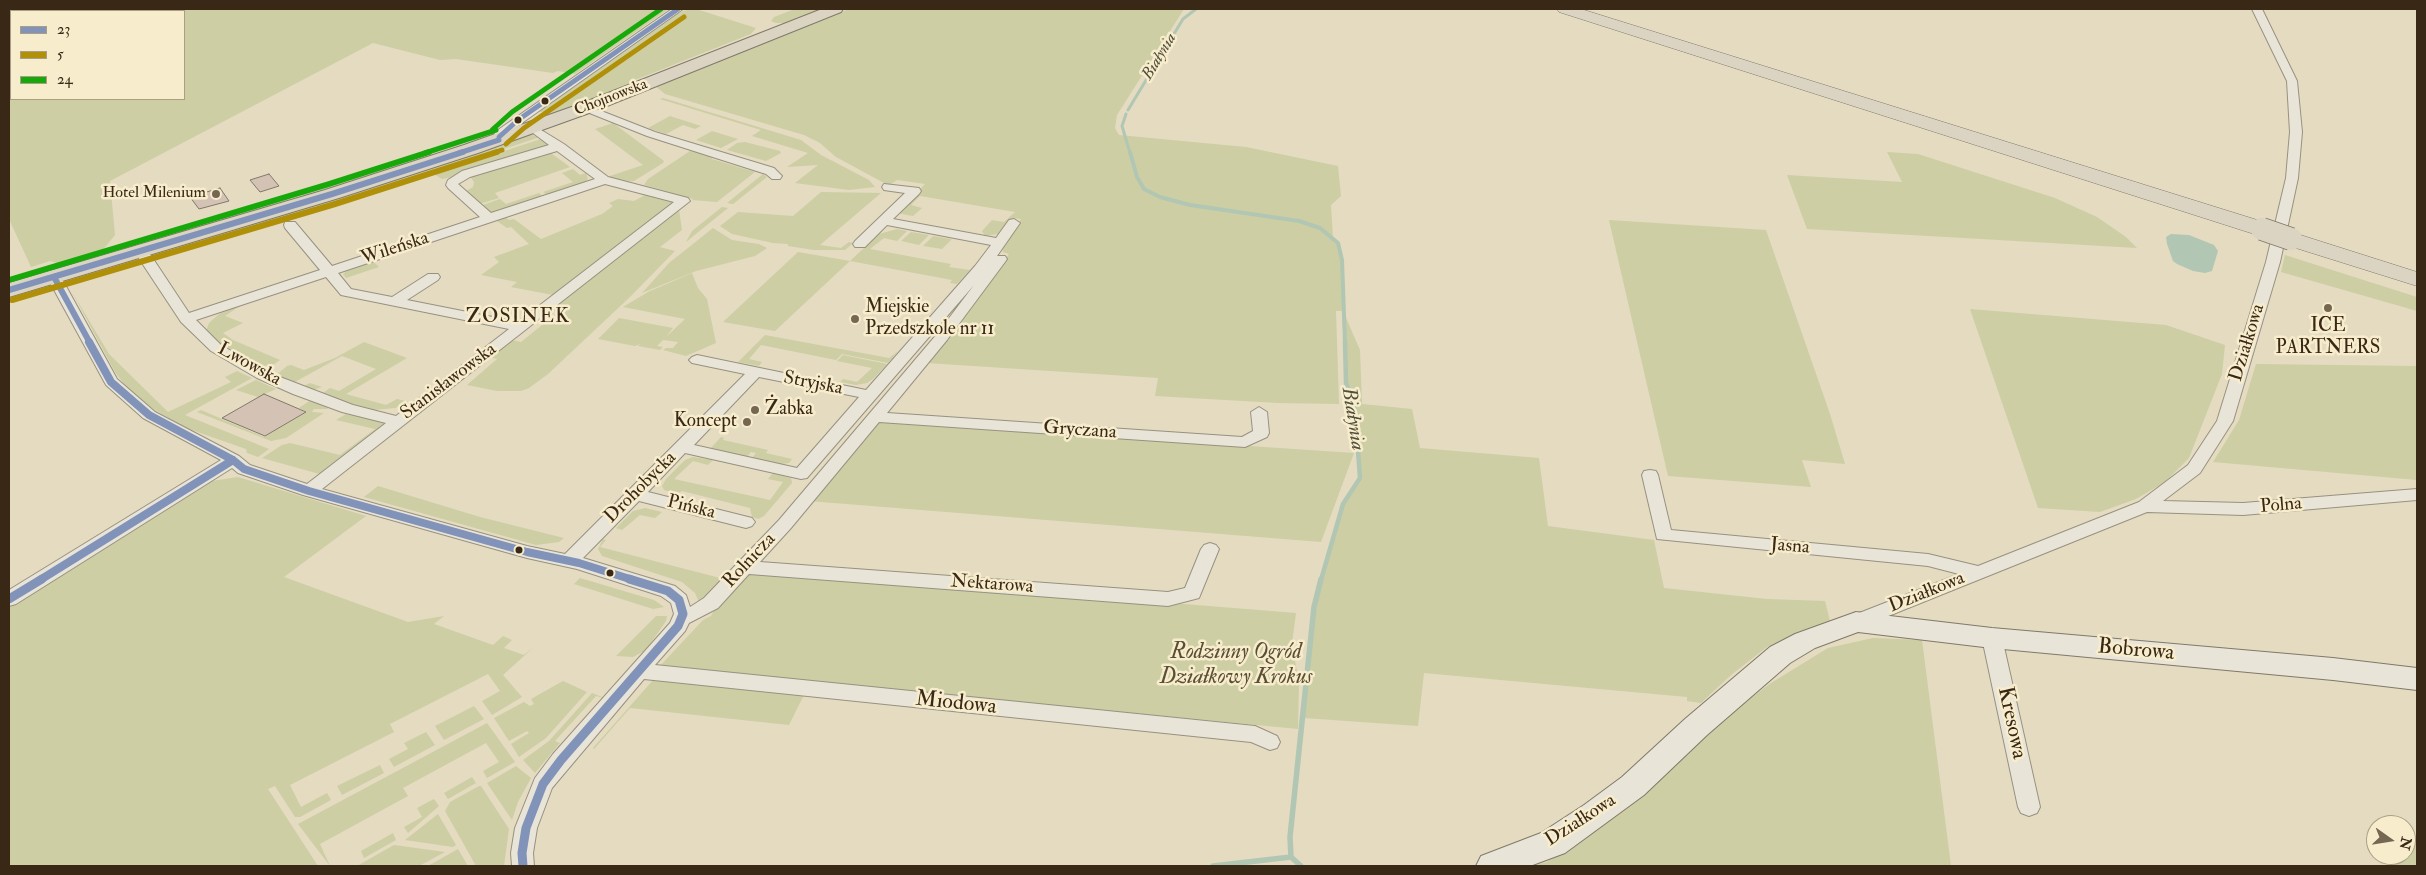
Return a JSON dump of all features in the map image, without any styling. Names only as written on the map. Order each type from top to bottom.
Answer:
[{"type":"highway","points":[[1564,9],[2265,223]]},
{"type":"highway","points":[[1600,9],[2265,223],[2417,278]]},
{"type":"highway","points":[[2292,232],[2417,263]]},
{"type":"main road","name":"Chojnowska","points":[[9,290],[332,194],[499,140],[586,108],[836,9]]},
{"type":"street","points":[[499,140],[499,134],[518,120],[678,9]]},
{"type":"street","name":"Działkowa","points":[[1493,866],[1552,843],[1595,815],[1633,786],[1696,727],[1780,655],[1805,641],[2145,506],[2194,469],[2225,421],[2273,262],[2292,178],[2296,132],[2292,81],[2257,9]]},
{"type":"street","points":[[586,108],[651,134],[770,171],[776,176]]},
{"type":"street","points":[[533,128],[604,180]]},
{"type":"street","points":[[489,218],[452,185],[454,180],[466,174],[560,146]]},
{"type":"street","name":"Stanisławowska","points":[[309,491],[684,201],[604,180]]},
{"type":"street","name":"Wileńska","points":[[186,319],[604,180]]},
{"type":"street","points":[[860,244],[915,191],[888,187]]},
{"type":"street","points":[[884,221],[999,242]]},
{"type":"street","points":[[682,448],[801,474],[980,269],[1014,223]]},
{"type":"street","points":[[290,225],[345,291],[522,327]]},
{"type":"street","name":"Lwowska","points":[[141,251],[186,319],[216,348],[262,375],[336,405],[398,421]]},
{"type":"street","name":"Rolnicza","points":[[682,618],[708,605],[785,524],[942,337],[1000,259]]},
{"type":"street","points":[[54,277],[112,382],[149,415],[230,458],[244,469],[309,491],[527,552],[569,561],[668,591],[681,602],[682,618],[671,636],[561,760],[543,784],[526,828],[523,866]]},
{"type":"street","points":[[394,302],[433,277]]},
{"type":"street","name":"Stryjska","points":[[697,360],[738,367],[755,373],[868,398],[891,398]]},
{"type":"street","name":"Drohobycka","points":[[569,561],[755,373]]},
{"type":"street","name":"Gryczana","points":[[876,417],[1245,442],[1261,433],[1259,412]]},
{"type":"street","points":[[9,592],[230,458]]},
{"type":"street","points":[[9,599],[230,458]]},
{"type":"street","name":"Jasna","points":[[1650,475],[1663,535],[1928,560],[1978,572]]},
{"type":"street","name":"Pińska","points":[[635,494],[746,522]]},
{"type":"street","name":"Polna","points":[[2145,506],[2243,509],[2417,495]]},
{"type":"street","name":"Nektarowa","points":[[744,567],[1168,598],[1192,593],[1210,549]]},
{"type":"street","name":"Bobrowa","points":[[1856,622],[1992,638],[2333,669],[2417,679]]},
{"type":"street","name":"Kresowa","points":[[1992,638],[2029,807]]},
{"type":"street","name":"Miodowa","points":[[640,671],[1254,734],[1270,742]]},
{"type":"green space","points":[[669,9],[575,74],[558,71],[553,73],[456,59],[440,60],[373,43],[110,181],[115,235],[97,257],[289,197],[290,201],[68,266],[50,261],[31,267],[9,219],[9,15],[10,100],[185,100],[185,10],[22,10]]},
{"type":"green space","points":[[689,9],[696,9],[756,28],[751,34],[635,80],[639,85],[553,117],[539,111],[674,15]]},
{"type":"green space","points":[[795,9],[823,9],[786,23],[771,21],[774,17]]},
{"type":"green space","points":[[849,9],[1184,9],[1117,115],[1115,128],[1119,135],[1246,147],[1338,166],[1341,196],[1331,205],[1333,238],[1338,243],[1342,260],[1343,311],[1360,350],[1362,404],[1412,409],[1420,448],[1539,458],[1548,526],[1654,540],[1664,588],[1767,599],[1825,601],[1830,621],[1795,633],[1767,647],[1731,675],[1701,703],[1687,701],[1687,697],[1424,673],[1418,726],[1304,718],[1314,607],[1329,547],[1343,504],[1360,478],[1355,410],[1346,383],[1342,311],[1336,311],[1339,404],[1278,403],[1155,396],[1158,378],[927,363],[1009,254],[1003,252],[1002,244],[1021,219],[1013,218],[998,234],[985,236],[982,231],[992,220],[1004,222],[1015,212],[920,196],[911,205],[922,208],[913,216],[897,213],[925,184],[897,180],[891,184],[886,184],[836,157],[820,143],[804,135],[665,94],[655,86],[722,57],[778,38]]},
{"type":"green space","points":[[663,98],[801,140],[821,155],[869,180],[875,187],[849,190],[795,183],[818,165],[787,167],[808,153],[752,136],[761,130],[660,99]]},
{"type":"green space","points":[[670,116],[701,126],[695,129],[683,125],[666,134],[648,128]]},
{"type":"green space","points":[[613,123],[664,161],[663,163],[634,181],[624,182],[607,177],[643,165],[595,129]]},
{"type":"green space","points":[[712,131],[738,139],[721,148],[696,140]]},
{"type":"green space","points":[[528,134],[540,137],[441,170],[318,207],[314,203]]},
{"type":"green space","points":[[544,138],[551,146],[458,176],[442,179],[434,174]]},
{"type":"green space","points":[[745,142],[780,151],[781,153],[766,161],[727,150],[737,143]]},
{"type":"green space","points":[[461,146],[304,196],[299,194],[310,192]]},
{"type":"green space","points":[[548,151],[570,167],[495,193],[499,198],[479,204],[464,192],[473,187],[474,182],[469,175]]},
{"type":"green space","points":[[690,151],[710,154],[712,159],[755,172],[717,202],[692,200],[644,185],[648,179]]},
{"type":"green space","points":[[1887,152],[1918,154],[2055,198],[2097,217],[2126,237],[2137,248],[1807,229],[1787,175],[1902,182]]},
{"type":"green space","points":[[573,169],[580,175],[586,173],[588,179],[584,183],[549,196],[543,192],[573,182],[562,173]]},
{"type":"green space","points":[[763,174],[767,177],[733,204],[727,203]]},
{"type":"green space","points":[[821,192],[881,193],[820,245],[841,248],[849,242],[853,243],[845,250],[814,250],[788,246],[788,244],[773,243],[732,234],[720,226],[738,212],[793,216]]},
{"type":"green space","points":[[539,193],[545,198],[493,213],[489,213],[480,206],[500,199],[506,204]]},
{"type":"green space","points":[[649,193],[671,201],[673,205],[553,295],[511,287],[517,282],[481,275],[499,262],[494,257],[529,244],[511,227],[507,228],[494,219],[504,216],[509,220],[514,219],[541,239],[602,214],[613,206],[609,203],[618,199],[634,201]]},
{"type":"green space","points":[[312,204],[316,208],[154,257],[165,248]]},
{"type":"green space","points":[[722,207],[728,208],[686,242],[692,231]]},
{"type":"green space","points":[[679,210],[682,230],[660,247],[675,251],[631,296],[548,374],[529,388],[521,391],[497,391],[467,385],[497,359],[490,357],[512,340],[521,342],[557,313],[552,308]]},
{"type":"green space","points":[[1609,220],[1766,230],[1830,414],[1845,464],[1802,460],[1811,487],[1668,476]]},
{"type":"green space","points":[[713,228],[732,240],[759,244],[767,248],[755,256],[696,271],[642,293],[669,263]]},
{"type":"green space","points":[[897,229],[907,231],[897,241],[884,238],[870,249],[951,264],[949,267],[970,270],[957,284],[950,283],[952,280],[850,261],[879,234]]},
{"type":"green space","points":[[911,232],[929,235],[919,245],[901,241]]},
{"type":"green space","points":[[933,236],[952,239],[942,249],[923,246]]},
{"type":"green space","points":[[798,252],[850,261],[775,331],[723,322]]},
{"type":"green space","points":[[2285,255],[2417,297],[2417,311],[2281,272]]},
{"type":"green space","points":[[370,262],[375,263],[379,267],[346,278],[343,274],[349,269]]},
{"type":"green space","points":[[692,273],[698,288],[707,299],[716,343],[686,356],[663,350],[673,348],[678,342],[663,340],[657,346],[663,347],[660,350],[638,346],[640,344],[635,346],[598,339],[619,318],[673,328],[666,337],[685,319],[623,307],[648,292]]},
{"type":"green space","points":[[72,292],[109,354],[168,412],[231,382],[225,377],[237,371],[252,378],[185,415],[269,449],[258,457],[247,453],[246,449],[186,428],[145,404],[127,388],[115,372]]},
{"type":"green space","points":[[246,302],[225,316],[243,323],[223,333],[233,340],[280,360],[270,367],[262,368],[243,358],[222,345],[206,331],[209,323],[219,314]]},
{"type":"green space","points":[[1970,309],[2166,325],[2225,345],[2222,374],[2189,458],[2165,482],[2136,499],[2100,512],[2038,508]]},
{"type":"green space","points":[[765,335],[889,358],[898,351],[888,363],[842,354],[836,360],[761,345],[749,359],[762,362],[759,366],[738,362]]},
{"type":"green space","points":[[364,342],[407,358],[346,394],[386,405],[397,399],[410,402],[395,408],[374,410],[320,395],[330,388],[339,391],[376,369],[342,356],[293,383],[302,387],[310,383],[322,387],[309,391],[275,376],[287,366],[291,365],[304,370],[335,358]]},
{"type":"green space","points":[[843,355],[887,364],[867,383],[856,385],[840,382],[843,379],[857,382],[872,368],[837,361]]},
{"type":"green space","points":[[2256,364],[2417,366],[2417,480],[2213,462],[2239,420]]},
{"type":"green space","points":[[256,380],[276,389],[258,397],[236,390]]},
{"type":"green space","points":[[311,400],[326,406],[328,409],[314,409],[312,412],[324,413],[286,438],[271,441],[197,412],[201,410],[264,437],[307,412],[299,408]]},
{"type":"green space","points":[[346,414],[388,423],[323,475],[262,458],[282,445],[290,443],[340,455],[375,429],[336,420]]},
{"type":"green space","points":[[876,420],[1354,453],[1321,542],[809,501]]},
{"type":"green space","points":[[721,437],[724,438],[723,440],[768,450],[766,453],[792,459],[789,463],[781,464],[752,458],[756,453],[751,452],[747,457],[710,449]]},
{"type":"green space","points":[[693,457],[713,460],[708,465],[693,461],[674,479],[770,500],[783,482],[768,479],[773,473],[791,478],[792,483],[764,516],[758,519],[752,517],[750,508],[682,491],[677,494],[664,490],[662,486],[666,479],[685,460]]},
{"type":"green space","points":[[238,477],[366,516],[284,577],[408,622],[444,616],[434,624],[493,645],[503,636],[512,640],[504,648],[524,655],[534,647],[503,675],[522,697],[492,715],[482,701],[500,691],[488,674],[390,724],[394,732],[290,785],[301,807],[327,793],[331,800],[300,817],[295,817],[275,786],[268,789],[318,866],[9,866],[9,606],[205,482]]},
{"type":"green space","points":[[378,486],[480,517],[564,538],[559,542],[536,545],[364,497]]},
{"type":"green space","points":[[645,508],[662,512],[655,518],[640,515],[622,530],[616,528],[633,511]]},
{"type":"green space","points":[[603,539],[606,540],[600,547],[724,579],[738,562],[742,563],[700,605],[695,593],[682,582],[602,556],[598,549]]},
{"type":"green space","name":"Rodzinny Ogród Działkowy Krokus","points":[[749,569],[1296,613],[1292,644],[1299,682],[1298,729],[659,667],[703,620],[711,616],[717,605]]},
{"type":"green space","points":[[580,578],[654,600],[664,607],[653,609],[574,584]]},
{"type":"green space","points":[[656,616],[667,616],[666,621],[646,650],[633,657],[616,656]]},
{"type":"green space","points":[[1873,638],[1922,640],[1951,866],[1531,866],[1547,862],[1633,801],[1715,724],[1771,683],[1828,648]]},
{"type":"green space","points":[[654,679],[805,693],[789,725],[630,708],[594,749]]},
{"type":"green space","points":[[563,681],[587,692],[546,738],[519,757],[511,744],[529,733],[527,731],[509,741],[494,718],[524,702],[530,706],[534,704],[531,699]]},
{"type":"green space","points":[[592,693],[607,699],[596,696],[555,741],[560,743],[535,773],[523,760],[549,741]]},
{"type":"green space","points":[[474,706],[484,719],[444,740],[435,726]]},
{"type":"green space","points":[[487,723],[515,762],[487,778],[483,771],[499,762],[486,743],[403,788],[408,796],[320,844],[330,866],[298,824]]},
{"type":"green space","points":[[426,732],[435,745],[394,767],[389,759],[408,749],[404,743]]},
{"type":"green space","points":[[380,765],[384,773],[342,795],[337,786]]},
{"type":"green space","points":[[516,766],[531,778],[518,802],[512,820],[487,783]]},
{"type":"green space","points":[[472,777],[476,783],[448,799],[444,793]]},
{"type":"green space","points":[[481,786],[509,829],[504,866],[476,866],[445,811],[450,802]]},
{"type":"green space","points":[[434,799],[439,806],[408,833],[404,827],[422,817],[417,808]]},
{"type":"green space","points":[[438,814],[456,845],[453,847],[405,840]]},
{"type":"green space","points":[[393,833],[396,840],[364,858],[361,851]]},
{"type":"green space","points":[[2417,842],[2417,866],[2394,866],[2416,865]]},
{"type":"green space","points":[[394,845],[445,852],[419,866],[357,866]]},
{"type":"green space","points":[[458,849],[468,866],[428,866]]},
{"type":"shaded area","points":[[2171,234],[2189,235],[2214,245],[2218,251],[2212,271],[2205,273],[2193,271],[2173,261],[2166,237]]},
{"type":"building","points":[[269,174],[279,186],[260,192],[250,180]]},
{"type":"building","points":[[220,188],[229,201],[199,209],[190,197]]},
{"type":"building","points":[[264,394],[306,412],[265,436],[222,418]]},
{"type":"waterway","name":"Białynia","points":[[1128,110],[1183,19],[1196,9]]},
{"type":"waterway","name":"Białynia","points":[[1126,114],[1122,126],[1130,153]]},
{"type":"waterway","name":"Białynia","points":[[1130,152],[1137,177],[1144,189],[1160,197],[1190,205],[1299,221],[1320,228],[1338,243],[1342,260],[1345,343]]},
{"type":"waterway","name":"Białynia","points":[[1321,580],[1343,504],[1360,478],[1355,410],[1346,383],[1345,342]]},
{"type":"waterway","name":"Białynia","points":[[1291,857],[1290,837],[1314,607],[1321,579]]},
{"type":"waterway","points":[[1213,866],[1291,857]]},
{"type":"waterway","name":"Białynia","points":[[1291,857],[1301,866]]},
{"type":"transit line","name":"24","points":[[492,130],[512,112],[661,9]]},
{"type":"transit line","name":"23","points":[[499,137],[518,120],[678,9]]},
{"type":"transit line","name":"5","points":[[506,144],[524,128],[684,17]]},
{"type":"transit line","name":"24","points":[[9,280],[329,184],[496,130]]},
{"type":"transit line","name":"23","points":[[9,290],[332,194],[499,140]]},
{"type":"transit line","name":"5","points":[[12,300],[335,204],[502,150]]},
{"type":"transit line","name":"23","points":[[54,277],[111,382],[149,415],[233,460],[244,469],[309,491],[527,552],[579,563],[668,591],[679,600],[683,614],[678,626],[561,760],[543,784],[526,828],[522,853],[523,866]]},
{"type":"transit line","name":"23","points":[[9,599],[233,460]]},
{"type":"place","name":"Hotel Milenium","points":[[216,194]]},
{"type":"place","name":"ICE PARTNERS","points":[[2328,308]]},
{"type":"place","name":"Miejskie Przedszkole nr 11","points":[[855,319]]},
{"type":"place","name":"Żabka","points":[[755,410]]},
{"type":"place","name":"Koncept","points":[[747,422]]},
{"type":"district","name":"ZOSINEK","points":[[518,318]]}]
